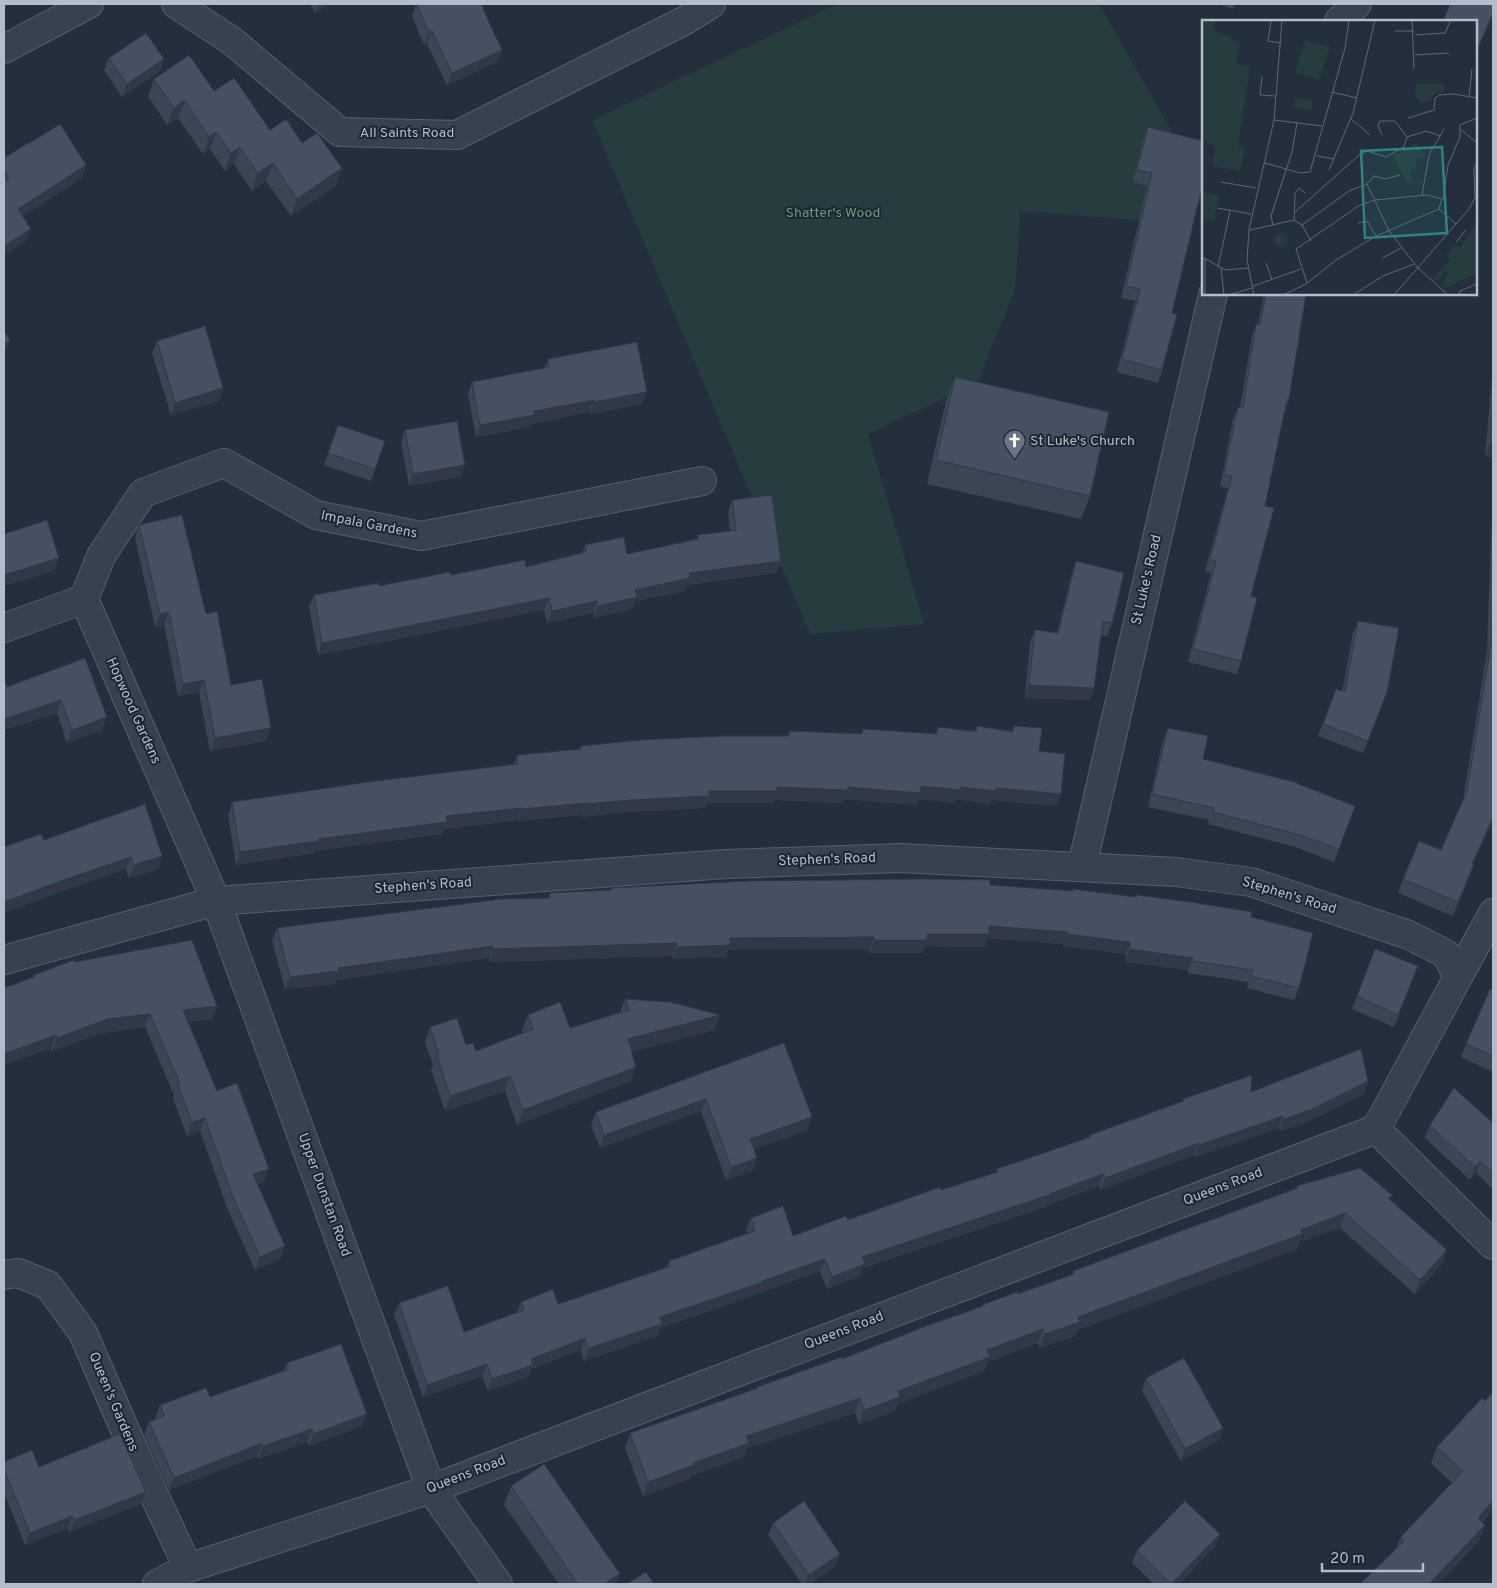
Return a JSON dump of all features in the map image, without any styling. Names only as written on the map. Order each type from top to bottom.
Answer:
[{"type":"street","points":[[4,49],[89,4]]},
{"type":"street","name":"All Saints Road","points":[[176,4],[232,41],[340,132],[458,135],[684,21],[711,4]]},
{"type":"street","points":[[1340,20],[1356,4]]},
{"type":"street","name":"St Luke's Road","points":[[1082,867],[1213,295]]},
{"type":"street","name":"Impala Gardens","points":[[84,599],[101,556],[143,493],[224,463],[316,515],[421,536],[702,481]]},
{"type":"street","points":[[4,628],[84,599]]},
{"type":"street","name":"Hopwood Gardens","points":[[84,599],[216,901]]},
{"type":"street","name":"Stephen's Road","points":[[4,960],[216,901],[726,864],[900,858],[1176,872],[1251,882],[1409,935],[1446,954],[1458,977]]},
{"type":"street","name":"Upper Dunstan Road","points":[[216,901],[431,1489],[498,1584]]},
{"type":"street","points":[[1493,913],[1376,1129],[1493,1245]]},
{"type":"street","name":"Queens Road","points":[[157,1584],[188,1568],[431,1489],[1376,1129]]},
{"type":"street","name":"Queen's Gardens","points":[[4,1275],[18,1272],[48,1285],[84,1333],[138,1460],[188,1568]]},
{"type":"green space","name":"Shatter's Wood","points":[[837,4],[1099,4],[1192,167],[1163,222],[1020,211],[1015,290],[977,383],[868,434],[924,624],[810,634],[592,120]]},
{"type":"building","points":[[416,4],[482,4],[502,50],[452,73],[432,31],[429,32]]},
{"type":"building","points":[[1450,4],[1493,4],[1493,13],[1477,50],[1477,20],[1443,20]]},
{"type":"building","points":[[146,33],[164,59],[127,84],[109,58]]},
{"type":"building","points":[[189,55],[214,91],[234,78],[270,130],[286,119],[302,143],[317,133],[342,168],[297,199],[273,163],[258,173],[240,147],[231,153],[216,132],[209,137],[185,100],[174,108],[154,79]]},
{"type":"building","points":[[60,124],[86,165],[18,209],[31,229],[4,246],[4,182],[9,179],[4,170],[4,158]]},
{"type":"building","points":[[1148,127],[1202,141],[1202,187],[1172,313],[1177,314],[1162,370],[1122,359],[1140,289],[1126,286],[1152,173],[1137,170]]},
{"type":"building","points":[[1266,295],[1306,295],[1289,399],[1287,399],[1265,506],[1274,508],[1251,596],[1257,598],[1241,661],[1193,649],[1216,561],[1210,559],[1232,476],[1224,474],[1238,407],[1243,408],[1256,324],[1260,325]]},
{"type":"building","points":[[205,326],[223,388],[175,403],[157,341]]},
{"type":"building","points":[[4,331],[10,340],[4,344]]},
{"type":"building","points":[[637,342],[647,392],[534,411],[535,415],[480,425],[472,382],[549,367],[548,359]]},
{"type":"building","name":"St Luke's Church","points":[[955,377],[1109,412],[1090,496],[936,460]]},
{"type":"building","points":[[1493,402],[1493,443],[1490,442]]},
{"type":"building","points":[[457,421],[465,465],[413,474],[405,430]]},
{"type":"building","points":[[338,425],[385,441],[375,469],[328,453]]},
{"type":"building","points":[[772,495],[781,561],[689,573],[690,578],[635,590],[637,597],[598,606],[597,601],[552,611],[549,598],[322,643],[314,595],[379,583],[379,586],[450,572],[451,575],[525,560],[526,567],[586,552],[585,545],[624,537],[627,554],[698,539],[698,535],[736,530],[732,500]]},
{"type":"building","points":[[182,515],[206,614],[217,611],[231,685],[262,679],[271,728],[215,738],[204,680],[183,684],[169,612],[160,614],[139,525]]},
{"type":"building","points":[[47,520],[59,558],[4,575],[4,534]]},
{"type":"building","points":[[1076,561],[1124,573],[1112,623],[1103,621],[1094,688],[1029,685],[1035,630],[1058,633]]},
{"type":"building","points":[[1493,611],[1493,817],[1472,864],[1474,864],[1458,902],[1403,879],[1419,841],[1441,850],[1467,791],[1492,638]]},
{"type":"building","points":[[1358,621],[1399,628],[1387,692],[1368,741],[1323,724],[1336,689],[1345,692]]},
{"type":"building","points":[[85,658],[107,717],[72,730],[61,700],[4,719],[4,678],[7,687]]},
{"type":"building","points":[[977,726],[1013,732],[1014,726],[1042,728],[1039,751],[1065,754],[1061,794],[996,788],[995,791],[960,787],[960,790],[921,786],[920,793],[848,787],[847,790],[777,787],[777,791],[709,791],[709,796],[586,803],[446,816],[447,822],[318,839],[318,841],[240,852],[232,802],[375,781],[518,764],[517,755],[581,749],[581,746],[641,740],[722,736],[789,736],[789,731],[862,734],[863,729],[937,734],[938,727],[976,732]]},
{"type":"building","points":[[1168,728],[1208,736],[1203,759],[1298,783],[1355,806],[1339,849],[1300,835],[1213,812],[1214,808],[1152,794]]},
{"type":"building","points":[[145,804],[162,856],[134,865],[131,857],[4,902],[4,847],[41,834],[44,840]]},
{"type":"building","points":[[990,880],[990,885],[1073,891],[1073,889],[1190,902],[1252,912],[1251,917],[1313,933],[1299,988],[1251,976],[1253,970],[1192,961],[1193,958],[1130,949],[1130,942],[1067,934],[1068,932],[989,926],[989,934],[927,934],[927,940],[874,940],[874,937],[730,938],[730,945],[677,947],[677,943],[493,949],[493,946],[338,968],[339,971],[290,977],[277,928],[501,899],[550,898],[550,893],[611,890],[611,888],[749,881]]},
{"type":"building","points":[[192,940],[217,1006],[183,1010],[217,1091],[237,1083],[269,1169],[253,1174],[285,1246],[260,1257],[233,1197],[205,1118],[192,1122],[178,1085],[180,1084],[150,1014],[107,1019],[57,1038],[56,1035],[4,1054],[4,988],[74,960],[75,962]]},
{"type":"building","points":[[1375,949],[1418,966],[1398,1015],[1357,996]]},
{"type":"building","points":[[1490,989],[1493,991],[1493,1056],[1466,1044]]},
{"type":"building","points":[[625,999],[670,1002],[720,1015],[628,1039],[636,1067],[523,1110],[510,1076],[450,1096],[430,1027],[457,1018],[466,1045],[473,1043],[476,1051],[533,1029],[528,1015],[560,1002],[570,1028],[629,1010]]},
{"type":"building","points":[[784,1043],[812,1117],[750,1139],[757,1158],[731,1167],[706,1099],[604,1135],[596,1112]]},
{"type":"building","points":[[1361,1049],[1368,1081],[1310,1110],[1284,1119],[1283,1116],[1199,1145],[1199,1143],[1105,1178],[1103,1174],[1049,1195],[862,1257],[865,1264],[832,1277],[825,1259],[660,1317],[662,1324],[589,1348],[585,1338],[531,1359],[533,1365],[492,1379],[487,1364],[427,1385],[399,1303],[448,1286],[464,1332],[524,1310],[521,1302],[553,1289],[558,1304],[671,1266],[669,1261],[755,1231],[751,1218],[783,1206],[793,1236],[846,1216],[848,1220],[940,1187],[941,1190],[998,1172],[997,1169],[1090,1137],[1090,1135],[1184,1101],[1183,1099],[1252,1075],[1251,1092]]},
{"type":"building","points":[[1454,1088],[1493,1123],[1493,1173],[1480,1161],[1475,1167],[1430,1125]]},
{"type":"building","points":[[1360,1168],[1393,1196],[1388,1198],[1447,1250],[1420,1280],[1345,1213],[1301,1230],[1302,1234],[1078,1317],[1080,1322],[1045,1334],[1043,1329],[987,1350],[990,1357],[898,1391],[900,1397],[864,1410],[860,1398],[746,1436],[749,1443],[693,1463],[694,1465],[648,1482],[630,1433],[842,1357],[842,1359],[1017,1292],[1018,1294],[1074,1274],[1073,1271],[1298,1188],[1297,1186]]},
{"type":"building","points":[[341,1344],[367,1414],[313,1434],[312,1429],[263,1446],[262,1443],[174,1478],[149,1422],[164,1416],[160,1405],[206,1388],[210,1397],[289,1369],[287,1363]]},
{"type":"building","points":[[1184,1358],[1223,1428],[1185,1449],[1146,1378]]},
{"type":"building","points":[[1493,1392],[1493,1501],[1478,1518],[1485,1525],[1429,1584],[1360,1584],[1404,1541],[1400,1538],[1463,1471],[1437,1447],[1482,1398],[1485,1401]]},
{"type":"building","points":[[120,1434],[146,1492],[74,1520],[72,1516],[30,1533],[4,1469],[4,1462],[32,1450],[39,1467]]},
{"type":"building","points":[[544,1464],[620,1574],[604,1584],[578,1584],[511,1486]]},
{"type":"building","points":[[804,1501],[840,1554],[809,1575],[773,1523]]},
{"type":"building","points":[[1185,1501],[1220,1534],[1171,1584],[1137,1550]]},
{"type":"building","points":[[646,1572],[654,1584],[627,1584]]},
{"type":"place","name":"St Luke's Church","points":[[1014,460]]}]
